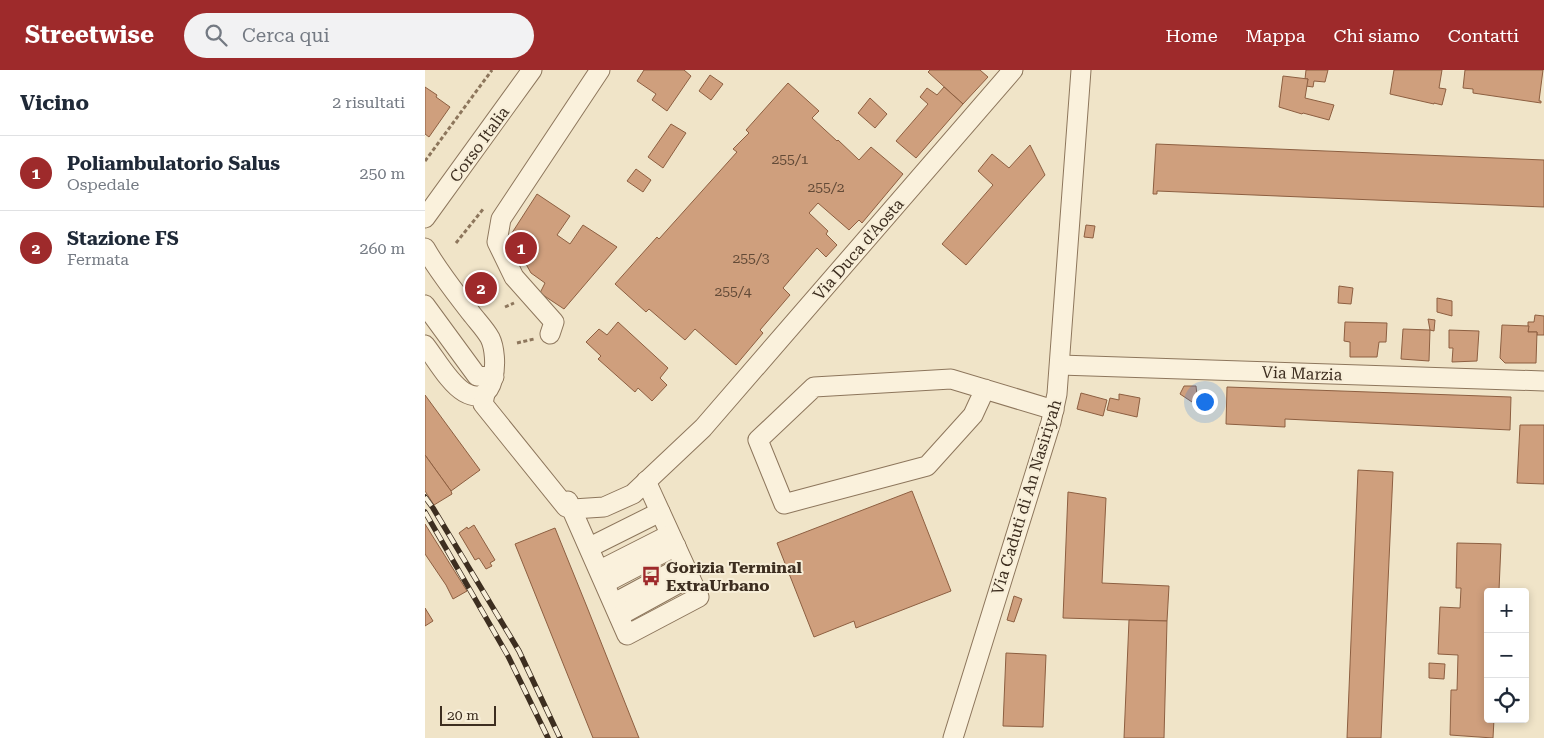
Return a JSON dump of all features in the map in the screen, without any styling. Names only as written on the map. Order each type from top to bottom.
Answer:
[{"type":"street","name":"Corso Italia","points":[[425,218],[532,70]]},
{"type":"street","points":[[550,334],[554,322],[514,277],[497,242],[501,219],[600,70]]},
{"type":"street","name":"Via Duca d'Aosta","points":[[573,509],[604,507],[633,494],[703,428],[1013,70]]},
{"type":"street","name":"Via Caduti di An Nasiriyah","points":[[953,738],[1054,410],[1061,365],[1081,70]]},
{"type":"street","points":[[425,248],[438,269],[490,338],[494,360],[483,404],[566,506],[573,509],[627,635],[699,597],[646,481]]},
{"type":"street","points":[[425,305],[477,376],[489,385]]},
{"type":"street","points":[[425,345],[458,388],[466,393],[477,396],[489,385]]},
{"type":"street","name":"Via Marzia","points":[[1061,365],[1544,381]]},
{"type":"street","points":[[985,389],[973,415],[927,466],[784,504],[758,440],[814,387],[951,379],[985,389],[1054,410]]},
{"type":"street","points":[[607,588],[678,551]]},
{"type":"street","points":[[607,588],[678,551]]},
{"type":"street","points":[[607,588],[678,551]]},
{"type":"path","name":"Corso Italia","points":[[425,161],[492,70]]},
{"type":"path","points":[[456,243],[479,215]]},
{"type":"building","points":[[644,70],[684,70],[691,76],[667,111],[652,100],[656,94],[637,81]]},
{"type":"building","points":[[930,70],[980,70],[988,77],[963,104],[928,72]]},
{"type":"building","points":[[1306,70],[1328,70],[1325,82],[1314,81],[1313,87],[1306,86],[1308,79],[1305,79]]},
{"type":"building","points":[[1394,70],[1442,70],[1439,88],[1446,89],[1442,105],[1390,94]]},
{"type":"building","points":[[1465,70],[1543,70],[1539,101],[1541,103],[1473,93],[1473,89],[1463,88]]},
{"type":"building","points":[[710,75],[723,84],[711,100],[699,91]]},
{"type":"building","points":[[1283,76],[1308,79],[1305,98],[1334,105],[1329,120],[1279,107]]},
{"type":"building","points":[[788,83],[819,111],[812,118],[859,160],[871,147],[903,174],[862,223],[859,220],[849,230],[818,203],[809,213],[828,231],[826,234],[837,245],[826,257],[817,248],[783,288],[790,295],[760,330],[763,333],[736,365],[695,329],[685,340],[649,309],[646,312],[615,284],[657,237],[659,239],[737,152],[733,149],[749,133],[746,130]]},
{"type":"building","points":[[425,87],[450,107],[429,137],[425,134]]},
{"type":"building","points":[[944,87],[963,104],[916,158],[896,141],[928,104],[920,97],[927,88],[937,95]]},
{"type":"building","points":[[870,98],[887,114],[875,128],[858,113]]},
{"type":"building","points":[[671,124],[686,133],[663,168],[648,157]]},
{"type":"building","points":[[1156,144],[1544,160],[1544,207],[1157,191],[1157,194],[1153,194]]},
{"type":"building","points":[[1030,145],[1045,175],[966,265],[942,244],[993,185],[978,171],[992,154],[1009,168]]},
{"type":"building","points":[[636,169],[651,180],[643,192],[627,181]]},
{"type":"building","points":[[537,194],[570,216],[557,235],[570,244],[583,225],[617,247],[564,309],[540,293],[545,283],[531,273],[510,236]]},
{"type":"building","points":[[1086,225],[1095,226],[1093,238],[1084,237]]},
{"type":"building","points":[[1339,286],[1353,288],[1351,304],[1338,303]]},
{"type":"building","points":[[1437,298],[1452,301],[1452,316],[1437,312]]},
{"type":"building","points":[[1535,315],[1544,316],[1544,335],[1537,335],[1537,332],[1528,332],[1528,322],[1534,322]]},
{"type":"building","points":[[1428,319],[1435,320],[1434,331],[1430,330]]},
{"type":"building","points":[[618,322],[668,368],[660,378],[667,385],[652,401],[638,388],[635,392],[598,359],[601,356],[586,342],[599,329],[607,335]]},
{"type":"building","points":[[1345,322],[1387,323],[1386,342],[1379,342],[1377,357],[1350,357],[1350,342],[1344,341]]},
{"type":"building","points":[[1502,325],[1529,326],[1528,332],[1537,332],[1536,363],[1505,363],[1500,358]]},
{"type":"building","points":[[1403,329],[1430,330],[1429,361],[1401,359]]},
{"type":"building","points":[[1449,330],[1479,331],[1477,361],[1452,362],[1453,348],[1449,348]]},
{"type":"building","points":[[1184,386],[1196,386],[1197,395],[1192,402],[1180,394]]},
{"type":"building","points":[[1227,387],[1511,397],[1510,430],[1285,419],[1285,427],[1226,424]]},
{"type":"building","points":[[1081,393],[1107,400],[1103,416],[1077,409]]},
{"type":"building","points":[[1119,394],[1140,398],[1137,417],[1107,410],[1110,398],[1119,400]]},
{"type":"building","points":[[425,395],[480,470],[451,491],[425,455]]},
{"type":"building","points":[[1520,425],[1544,425],[1544,484],[1517,483]]},
{"type":"building","points":[[425,455],[452,494],[434,505],[425,491]]},
{"type":"building","points":[[1358,470],[1393,472],[1381,738],[1347,738]]},
{"type":"building","points":[[912,491],[951,591],[856,628],[854,621],[814,637],[777,543]]},
{"type":"building","points":[[1068,492],[1106,498],[1102,583],[1169,586],[1167,621],[1063,618]]},
{"type":"building","points":[[425,524],[467,591],[453,599],[425,554]]},
{"type":"building","points":[[474,525],[495,560],[490,563],[492,566],[486,569],[479,558],[475,560],[459,533],[467,527],[468,529]]},
{"type":"building","points":[[555,528],[639,738],[593,738],[515,544]]},
{"type":"building","points":[[1457,543],[1501,544],[1499,588],[1484,588],[1484,723],[1494,723],[1493,738],[1450,735],[1451,690],[1457,690],[1458,655],[1438,654],[1440,607],[1460,608],[1461,588],[1456,588]]},
{"type":"building","points":[[1014,596],[1022,599],[1014,622],[1007,620]]},
{"type":"building","points":[[425,608],[433,621],[425,626]]},
{"type":"building","points":[[1129,620],[1167,621],[1164,738],[1124,738]]},
{"type":"building","points":[[1006,653],[1046,655],[1043,727],[1003,726]]},
{"type":"building","points":[[1429,663],[1445,664],[1444,679],[1429,678]]},
{"type":"railway","points":[[425,497],[519,651],[560,738]]},
{"type":"railway","points":[[425,512],[508,656],[548,738]]},
{"type":"place","name":"Poliambulatorio Salus","points":[[521,248]]},
{"type":"place","name":"Stazione FS","points":[[481,288]]},
{"type":"place","name":"Gorizia Terminal ExtraUrbano","points":[[651,576]]}]
